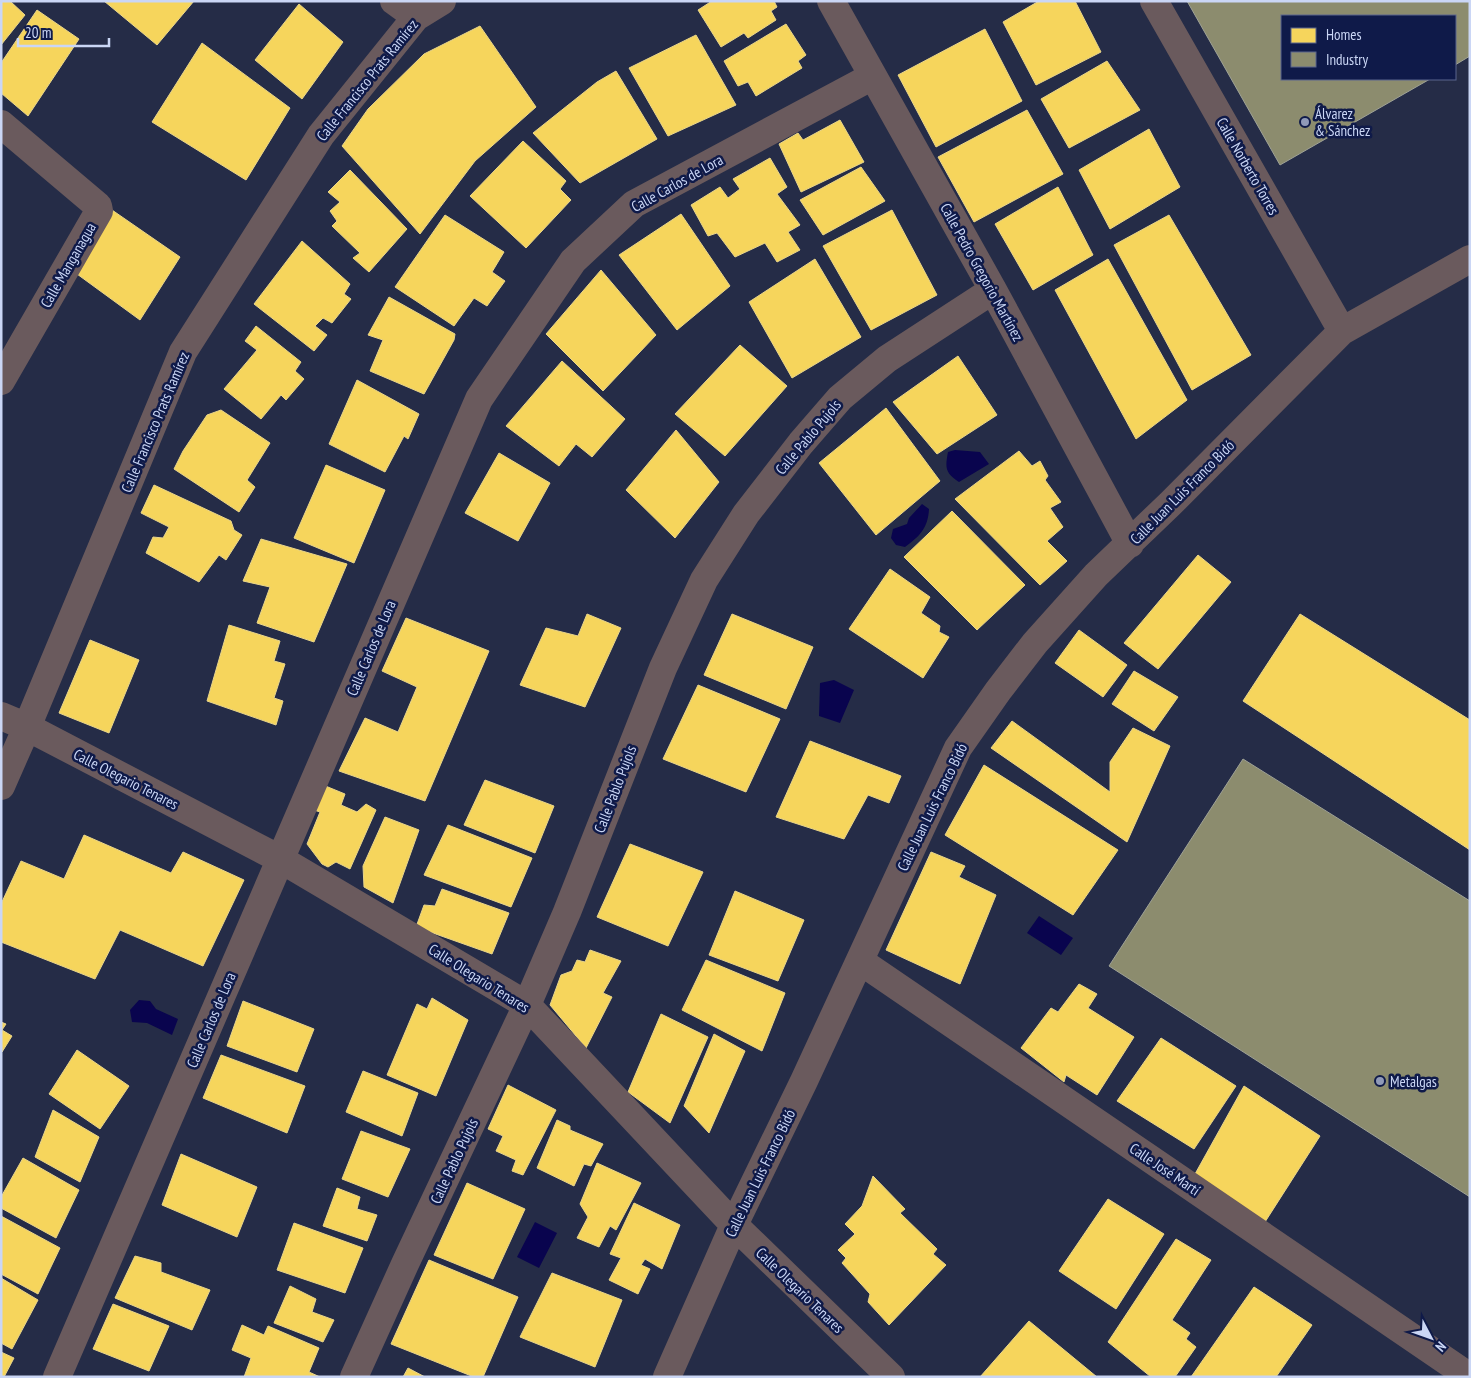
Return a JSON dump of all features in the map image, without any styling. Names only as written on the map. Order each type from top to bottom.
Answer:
[{"type":"street","points":[[394,1],[416,17]]},
{"type":"street","name":"Calle Francisco Prats Ramírez","points":[[1,786],[183,352],[322,135],[416,17],[442,1]]},
{"type":"street","name":"Calle Pedro Gregorio Martínez","points":[[831,1],[993,290],[1130,544]]},
{"type":"street","name":"Calle Norberto Torres","points":[[1154,1],[1342,331]]},
{"type":"street","name":"Calle Carlos de Lora","points":[[57,1377],[479,399],[573,260],[634,204],[873,76]]},
{"type":"street","name":"Calle Manganagua","points":[[1,124],[98,206],[99,211],[1,381]]},
{"type":"street","name":"Calle Juan Luis Franco Bidó","points":[[667,1377],[734,1225],[804,1082],[958,748],[998,691],[1035,643],[1096,575],[1130,544],[1342,331],[1470,259]]},
{"type":"street","name":"Calle Pablo Pujols","points":[[354,1377],[409,1255],[527,1005],[567,912],[662,668],[704,580],[746,514],[801,443],[840,398],[887,359],[993,290]]},
{"type":"street","name":"Calle Olegario Tenares","points":[[1,716],[27,727],[280,859],[527,1005],[734,1225],[891,1377]]},
{"type":"street","name":"Calle José Martí","points":[[860,962],[1470,1377]]},
{"type":"shaded area","points":[[955,450],[980,452],[989,464],[959,482],[951,476],[946,466],[948,452]]},
{"type":"shaded area","points":[[922,504],[929,509],[927,521],[922,531],[905,547],[896,545],[891,538],[893,529],[907,524],[909,518]]},
{"type":"shaded area","points":[[834,680],[854,690],[840,723],[819,716],[820,683]]},
{"type":"shaded area","points":[[1039,916],[1073,938],[1061,955],[1027,933]]},
{"type":"shaded area","points":[[139,1000],[150,1001],[156,1009],[178,1019],[172,1035],[147,1023],[132,1022],[130,1010]]},
{"type":"shaded area","points":[[535,1222],[557,1233],[539,1268],[517,1257]]},
{"type":"building: Homes","points":[[1,1],[10,1],[25,15],[1,45]]},
{"type":"building: Homes","points":[[104,1],[194,1],[157,45]]},
{"type":"building: Homes","points":[[712,1],[774,1],[777,7],[771,11],[776,20],[748,38],[744,33],[721,47],[698,10]]},
{"type":"building: Homes","points":[[1039,1],[1075,1],[1101,52],[1036,85],[1003,22]]},
{"type":"building: Homes","points":[[299,4],[343,42],[302,99],[255,60]]},
{"type":"building: Homes","points":[[37,10],[79,39],[28,116],[1,93],[1,63]]},
{"type":"building: Homes","points":[[786,24],[806,55],[798,61],[802,68],[756,96],[748,82],[738,86],[724,61]]},
{"type":"building: Homes","points":[[480,26],[536,107],[475,161],[420,234],[342,146],[368,109],[424,54]]},
{"type":"building: Homes","points":[[985,29],[1022,101],[936,147],[898,75]]},
{"type":"building: Homes","points":[[696,35],[736,105],[668,136],[629,68]]},
{"type":"building: Homes","points":[[202,43],[290,108],[246,180],[152,122]]},
{"type":"building: Homes","points":[[1107,61],[1140,110],[1069,148],[1041,99]]},
{"type":"building: Homes","points":[[616,71],[657,139],[580,183],[533,133],[597,82]]},
{"type":"building: Homes","points":[[1027,110],[1063,174],[974,222],[938,157]]},
{"type":"building: Homes","points":[[840,120],[864,162],[801,192],[779,144],[798,133],[803,140]]},
{"type":"building: Homes","points":[[1149,129],[1180,187],[1110,229],[1079,170]]},
{"type":"building: Homes","points":[[523,141],[566,181],[560,189],[571,200],[526,248],[470,196]]},
{"type":"building: Homes","points":[[770,158],[787,187],[777,194],[800,225],[788,232],[800,250],[777,262],[765,243],[735,257],[717,233],[708,236],[691,205],[720,187],[728,198],[740,189],[733,179]]},
{"type":"building: Homes","points":[[861,167],[885,201],[823,235],[800,200]]},
{"type":"building: Homes","points":[[350,170],[407,229],[369,272],[353,258],[360,253],[332,226],[337,221],[330,211],[340,202],[328,192]]},
{"type":"building: Homes","points":[[1058,187],[1093,255],[1033,290],[995,224]]},
{"type":"building: Homes","points":[[112,210],[180,257],[140,320],[77,274]]},
{"type":"building: Homes","points":[[892,210],[937,295],[871,330],[823,246]]},
{"type":"building: Homes","points":[[681,214],[730,286],[677,330],[619,255]]},
{"type":"building: Homes","points":[[445,215],[504,252],[492,272],[505,281],[487,306],[474,298],[454,326],[395,287]]},
{"type":"building: Homes","points":[[1169,215],[1251,355],[1192,390],[1114,245]]},
{"type":"building: Homes","points":[[302,241],[350,284],[344,294],[351,299],[332,323],[323,318],[315,326],[327,335],[314,351],[254,304]]},
{"type":"building: Homes","points":[[815,259],[861,337],[792,378],[749,302]]},
{"type":"building: Homes","points":[[1108,259],[1187,400],[1136,439],[1055,290]]},
{"type":"building: Homes","points":[[601,270],[656,335],[603,391],[546,334]]},
{"type":"building: Homes","points":[[389,297],[455,334],[454,340],[424,394],[370,371],[383,340],[368,335]]},
{"type":"building: Homes","points":[[256,326],[301,362],[295,371],[304,379],[286,400],[281,395],[261,419],[224,389],[257,350],[245,341]]},
{"type":"building: Homes","points":[[740,345],[787,386],[725,456],[675,414]]},
{"type":"building: Homes","points":[[958,356],[997,415],[937,454],[893,402]]},
{"type":"building: Homes","points":[[562,361],[625,419],[592,457],[576,444],[559,466],[506,426]]},
{"type":"building: Homes","points":[[357,380],[419,414],[408,439],[404,436],[385,472],[329,444]]},
{"type":"building: Homes","points":[[886,408],[940,481],[876,535],[819,463]]},
{"type":"building: Homes","points":[[221,410],[270,443],[247,480],[255,487],[239,512],[174,469],[183,451],[207,415]]},
{"type":"building: Homes","points":[[676,430],[719,482],[675,538],[626,490]]},
{"type":"building: Homes","points":[[1019,451],[1032,466],[1040,461],[1048,476],[1045,480],[1061,502],[1050,508],[1063,527],[1047,541],[1067,561],[1040,585],[955,499]]},
{"type":"building: Homes","points":[[499,453],[550,483],[518,541],[465,513]]},
{"type":"building: Homes","points":[[326,465],[385,490],[354,563],[294,538]]},
{"type":"building: Homes","points":[[154,485],[231,521],[234,530],[242,535],[226,560],[219,555],[199,582],[146,553],[153,537],[163,538],[169,527],[141,513]]},
{"type":"building: Homes","points":[[952,511],[1025,585],[977,630],[904,557]]},
{"type":"building: Homes","points":[[261,539],[347,564],[314,642],[257,623],[270,587],[243,581]]},
{"type":"building: Homes","points":[[1198,555],[1231,582],[1158,669],[1124,643]]},
{"type":"building: Homes","points":[[890,569],[930,597],[921,613],[940,626],[939,632],[949,637],[923,678],[849,629]]},
{"type":"building: Homes","points":[[587,614],[621,628],[585,707],[520,685],[546,628],[578,636]]},
{"type":"building: Homes","points":[[732,614],[813,647],[786,709],[704,675]]},
{"type":"building: Homes","points":[[1300,614],[1470,720],[1470,850],[1243,701]]},
{"type":"building: Homes","points":[[406,618],[489,651],[425,801],[339,771],[365,718],[398,732],[417,687],[382,671]]},
{"type":"building: Homes","points":[[229,625],[280,641],[274,661],[285,664],[274,698],[283,701],[276,725],[207,701]]},
{"type":"building: Homes","points":[[1079,630],[1127,665],[1103,697],[1055,663]]},
{"type":"building: Homes","points":[[90,640],[139,660],[109,733],[59,713]]},
{"type":"building: Homes","points":[[1134,671],[1178,697],[1154,731],[1112,704]]},
{"type":"building: Homes","points":[[698,685],[780,719],[746,792],[663,759]]},
{"type":"building: Homes","points":[[1012,721],[1110,792],[1110,762],[1133,728],[1170,746],[1127,842],[991,748]]},
{"type":"building: Homes","points":[[810,741],[901,776],[889,803],[868,795],[844,839],[776,817]]},
{"type":"building: Homes","points":[[984,765],[1118,850],[1073,915],[945,835]]},
{"type":"building: Homes","points":[[485,780],[554,806],[535,853],[464,825]]},
{"type":"building: Homes","points":[[323,785],[345,794],[341,805],[357,812],[366,804],[376,810],[350,869],[336,862],[328,867],[322,864],[307,844],[320,812],[314,810]]},
{"type":"building: Homes","points":[[385,817],[419,830],[393,903],[364,887],[363,866]]},
{"type":"building: Homes","points":[[448,825],[532,858],[511,907],[424,875]]},
{"type":"building: Homes","points":[[84,835],[171,873],[183,852],[244,880],[203,966],[120,930],[95,979],[1,942],[1,904],[21,861],[64,879]]},
{"type":"building: Homes","points":[[630,844],[703,872],[668,946],[597,917]]},
{"type":"building: Homes","points":[[931,852],[965,866],[959,877],[996,895],[960,984],[886,950]]},
{"type":"building: Homes","points":[[442,889],[509,913],[492,954],[416,927],[424,905],[435,906]]},
{"type":"building: Homes","points":[[735,891],[804,920],[778,981],[709,955]]},
{"type":"building: Homes","points":[[590,950],[621,961],[603,993],[612,997],[586,1048],[550,1005],[561,975],[572,971],[577,960],[585,962]]},
{"type":"building: Homes","points":[[706,960],[785,993],[762,1051],[682,1010]]},
{"type":"building: Homes","points":[[1079,984],[1097,994],[1088,1008],[1134,1037],[1097,1095],[1066,1075],[1064,1082],[1021,1048],[1051,1008],[1058,1012]]},
{"type":"building: Homes","points":[[432,998],[468,1020],[436,1096],[387,1075],[417,1004],[427,1009]]},
{"type":"building: Homes","points":[[243,1001],[314,1029],[297,1072],[227,1046]]},
{"type":"building: Homes","points":[[661,1014],[708,1037],[670,1123],[628,1092]]},
{"type":"building: Homes","points":[[1,1022],[6,1024],[2,1030],[12,1036],[2,1052]]},
{"type":"building: Homes","points":[[714,1034],[745,1051],[709,1133],[684,1106]]},
{"type":"building: Homes","points":[[1161,1038],[1236,1086],[1194,1149],[1117,1101]]},
{"type":"building: Homes","points":[[77,1050],[129,1086],[100,1129],[49,1094]]},
{"type":"building: Homes","points":[[221,1055],[305,1086],[287,1133],[203,1098]]},
{"type":"building: Homes","points":[[363,1071],[418,1093],[402,1136],[346,1112]]},
{"type":"building: Homes","points":[[508,1085],[556,1110],[523,1175],[512,1171],[516,1160],[496,1151],[503,1136],[488,1129]]},
{"type":"building: Homes","points":[[1244,1086],[1320,1136],[1265,1222],[1195,1174]]},
{"type":"building: Homes","points":[[53,1110],[99,1137],[80,1182],[35,1157]]},
{"type":"building: Homes","points":[[557,1120],[570,1126],[570,1130],[603,1144],[591,1166],[584,1164],[574,1186],[537,1168]]},
{"type":"building: Homes","points":[[361,1131],[410,1149],[388,1197],[342,1179]]},
{"type":"building: Homes","points":[[181,1154],[257,1187],[237,1237],[162,1205]]},
{"type":"building: Homes","points":[[23,1158],[79,1190],[56,1238],[1,1208],[1,1197]]},
{"type":"building: Homes","points":[[597,1163],[641,1183],[616,1230],[610,1226],[599,1247],[577,1238],[588,1217],[580,1204]]},
{"type":"building: Homes","points":[[873,1176],[905,1209],[900,1213],[937,1249],[933,1254],[946,1265],[889,1325],[868,1302],[870,1294],[842,1263],[846,1258],[838,1250],[855,1234],[845,1224],[862,1206]]},
{"type":"building: Homes","points":[[467,1183],[525,1209],[493,1279],[434,1255]]},
{"type":"building: Homes","points":[[337,1188],[360,1197],[357,1209],[377,1215],[367,1241],[323,1226]]},
{"type":"building: Homes","points":[[1108,1199],[1164,1234],[1116,1309],[1059,1271]]},
{"type":"building: Homes","points":[[634,1203],[680,1225],[662,1269],[645,1259],[641,1265],[650,1269],[638,1294],[609,1280],[621,1258],[610,1254]]},
{"type":"building: Homes","points":[[1,1216],[60,1248],[38,1294],[1,1274]]},
{"type":"building: Homes","points":[[294,1223],[363,1248],[345,1293],[277,1270]]},
{"type":"building: Homes","points":[[1176,1239],[1211,1260],[1172,1320],[1190,1333],[1186,1339],[1196,1347],[1175,1377],[1151,1377],[1108,1342]]},
{"type":"building: Homes","points":[[135,1256],[161,1263],[161,1272],[210,1290],[192,1330],[115,1298]]},
{"type":"building: Homes","points":[[429,1260],[518,1297],[483,1377],[474,1377],[391,1344]]},
{"type":"building: Homes","points":[[552,1273],[622,1300],[595,1367],[520,1337]]},
{"type":"building: Homes","points":[[1,1278],[38,1300],[12,1349],[1,1343]]},
{"type":"building: Homes","points":[[290,1286],[316,1299],[312,1312],[334,1320],[323,1342],[274,1323]]},
{"type":"building: Homes","points":[[1254,1287],[1312,1325],[1276,1377],[1191,1377]]},
{"type":"building: Homes","points":[[113,1304],[169,1326],[149,1371],[93,1349]]},
{"type":"building: Homes","points":[[1029,1321],[1097,1377],[980,1377]]},
{"type":"building: Homes","points":[[242,1325],[264,1335],[268,1326],[319,1348],[309,1372],[320,1377],[244,1377],[251,1358],[232,1350]]},
{"type":"building: Homes","points":[[1,1352],[14,1358],[4,1377],[1,1377]]},
{"type":"building: Homes","points":[[408,1368],[425,1377],[403,1377]]},
{"type":"building: Industry","name":"Álvarez & Sánchez","points":[[1187,1],[1470,1],[1470,56],[1456,64],[1456,15],[1281,15],[1281,80],[1428,80],[1280,165]]},
{"type":"building: Industry","name":"Metalgas","points":[[1243,759],[1470,901],[1470,1197],[1109,966]]},
{"type":"place","name":"Álvarez & Sánchez","points":[[1305,122]]},
{"type":"place","name":"Metalgas","points":[[1380,1081]]}]
